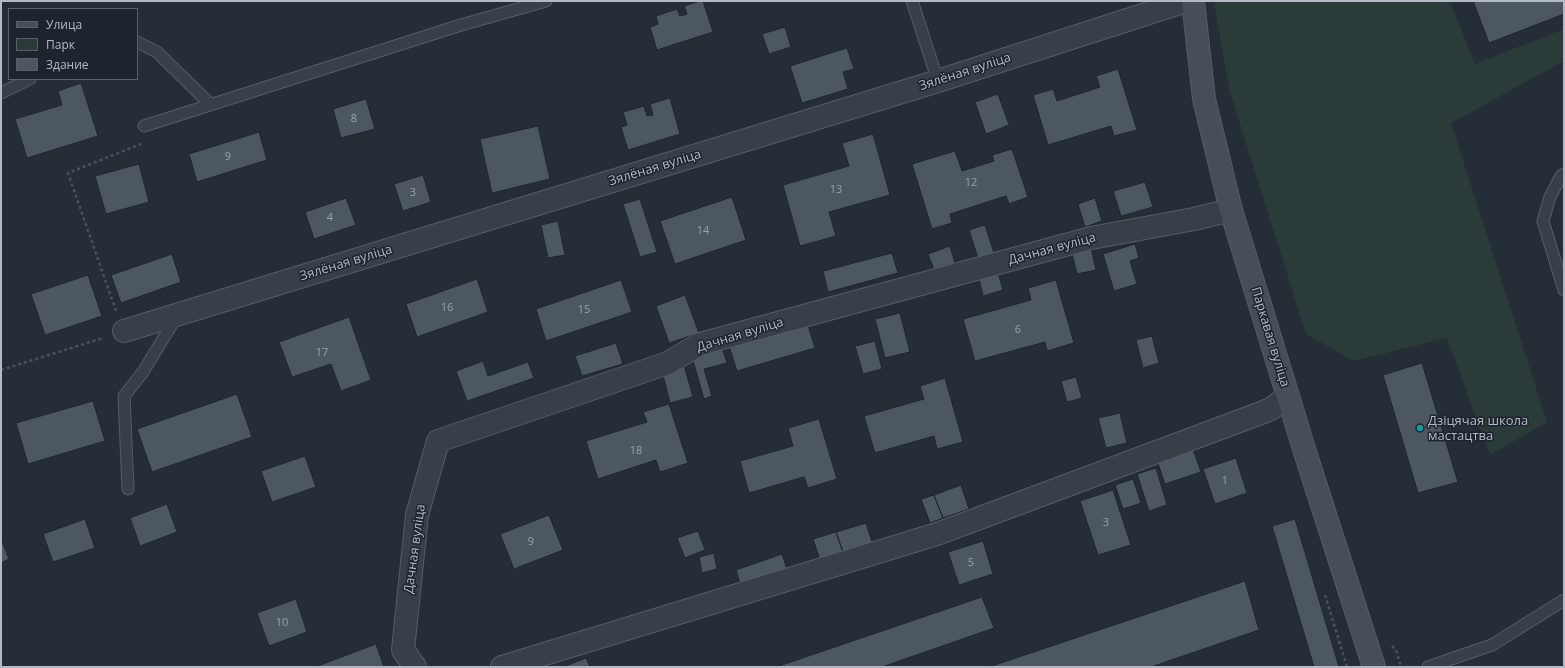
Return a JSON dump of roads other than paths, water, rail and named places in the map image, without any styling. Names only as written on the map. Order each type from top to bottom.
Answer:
[{"type":"street","name":"Зялёная вуліца","points":[[124,331],[938,81],[1186,1]]},
{"type":"street","name":"Паркавая вуліца","points":[[1193,1],[1204,99],[1231,210],[1374,667]]},
{"type":"street","name":"Дачная вуліца","points":[[415,667],[403,650],[417,515],[438,441],[668,363],[700,344],[1090,238],[1194,219],[1231,210]]},
{"type":"street","points":[[502,667],[937,534],[1261,413],[1271,409],[1288,396]]},
{"type":"lane","points":[[144,126],[461,25],[546,1]]},
{"type":"lane","points":[[912,1],[938,81]]},
{"type":"lane","points":[[138,42],[157,52],[210,104]]},
{"type":"lane","points":[[1,93],[28,80]]},
{"type":"lane","points":[[1564,174],[1561,176],[1550,197],[1543,221],[1564,290]]},
{"type":"lane","points":[[128,489],[124,396],[143,372],[178,314]]},
{"type":"lane","points":[[1428,667],[1492,645],[1564,600]]},
{"type":"place","name":"Дзіцячая школа мастацтва","points":[[1420,428]]}]
